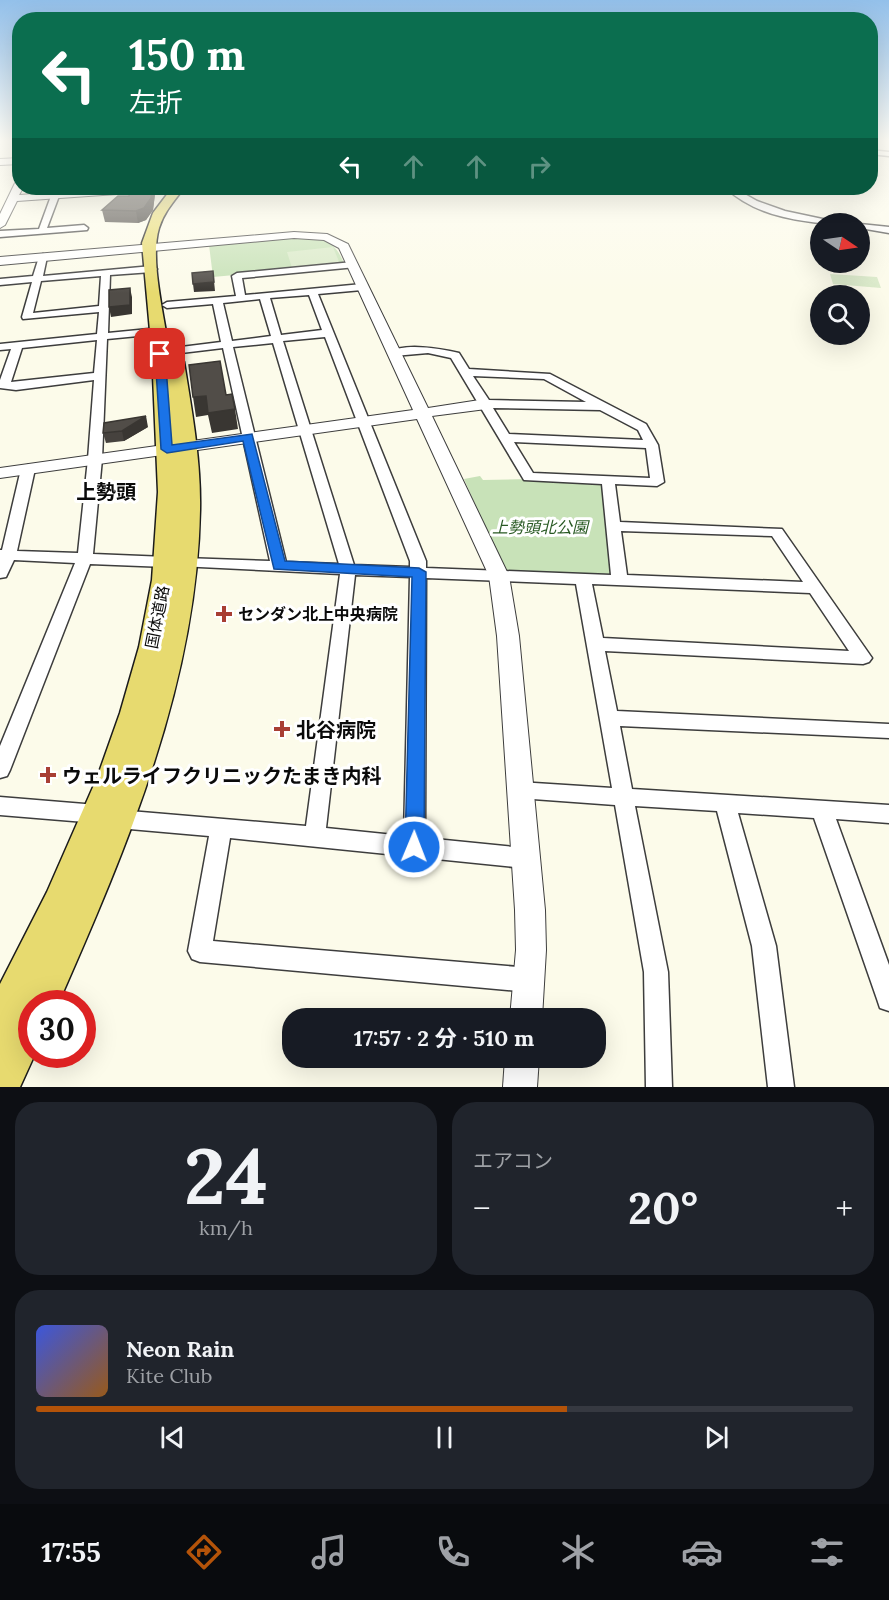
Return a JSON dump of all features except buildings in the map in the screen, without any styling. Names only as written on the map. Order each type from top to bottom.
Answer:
[{"type":"main road","name":"国体道路","points":[[0,1082],[16,1009],[63,896],[108,816],[126,740],[175,563],[170,512],[176,448],[173,351],[168,305],[156,248],[157,218],[171,195]]},
{"type":"main road","name":"国体道路","points":[[176,448],[152,269],[156,248],[168,212],[181,195]]},
{"type":"street","points":[[0,225],[14,195]]},
{"type":"street","points":[[13,198],[32,195]]},
{"type":"street","points":[[42,231],[56,195]]},
{"type":"street","points":[[737,195],[742,199],[810,220]]},
{"type":"street","points":[[870,227],[889,230]]},
{"type":"street","points":[[0,234],[84,228]]},
{"type":"street","points":[[0,261],[294,235],[331,238],[342,244],[499,576],[508,636],[524,858],[530,910],[530,980],[527,1008]]},
{"type":"street","points":[[43,257],[27,317],[104,309]]},
{"type":"street","points":[[241,298],[237,276],[353,265]]},
{"type":"street","points":[[0,282],[152,269]]},
{"type":"street","points":[[0,770],[85,558],[95,459],[106,272]]},
{"type":"street","points":[[168,305],[362,287]]},
{"type":"street","points":[[312,291],[418,561],[414,847]]},
{"type":"street","points":[[264,296],[348,569],[315,836]]},
{"type":"street","points":[[217,300],[279,566]]},
{"type":"street","points":[[0,347],[159,330]]},
{"type":"street","points":[[173,351],[328,333]]},
{"type":"street","points":[[18,345],[4,385],[16,386],[100,376]]},
{"type":"street","points":[[394,353],[428,350],[455,355],[529,477],[657,482],[649,433],[606,406],[546,376],[467,372]]},
{"type":"street","points":[[0,473],[486,404],[606,406]]},
{"type":"street","points":[[506,438],[651,444]]},
{"type":"street","points":[[0,573],[28,469]]},
{"type":"street","points":[[608,480],[620,581]]},
{"type":"street","points":[[594,644],[863,658],[777,532],[614,526]]},
{"type":"street","points":[[4,555],[816,588]]},
{"type":"street","points":[[583,579],[656,972],[659,1087]]},
{"type":"street","points":[[608,718],[889,731]]},
{"type":"street","points":[[519,790],[889,814]]},
{"type":"street","points":[[725,804],[764,946],[781,1087]]},
{"type":"street","points":[[0,806],[524,858]]},
{"type":"street","points":[[822,810],[889,999]]},
{"type":"street","points":[[220,827],[200,951],[530,980]]},
{"type":"street","points":[[520,1087],[521,1068]]},
{"type":"green space","points":[[296,238],[326,241],[336,249],[344,263],[213,277],[209,245]]},
{"type":"green space","points":[[333,247],[340,264],[292,268],[287,252]]},
{"type":"green space","points":[[830,274],[877,277],[881,288],[870,287],[870,285],[833,284]]},
{"type":"green space","name":"上勢頭北公園","points":[[480,476],[483,480],[605,482],[617,578],[512,573],[503,568],[464,479]]},
{"type":"place","name":"センダン北上中央病院","points":[[224,614]]},
{"type":"place","name":"北谷病院","points":[[282,729]]},
{"type":"place","name":"ウェルライフクリニックたまき内科","points":[[48,775]]},
{"type":"district","name":"上勢頭","points":[[106,491]]},
{"type":"route","points":[[160,354],[167,449],[248,437],[279,566],[419,572],[414,847]]}]
